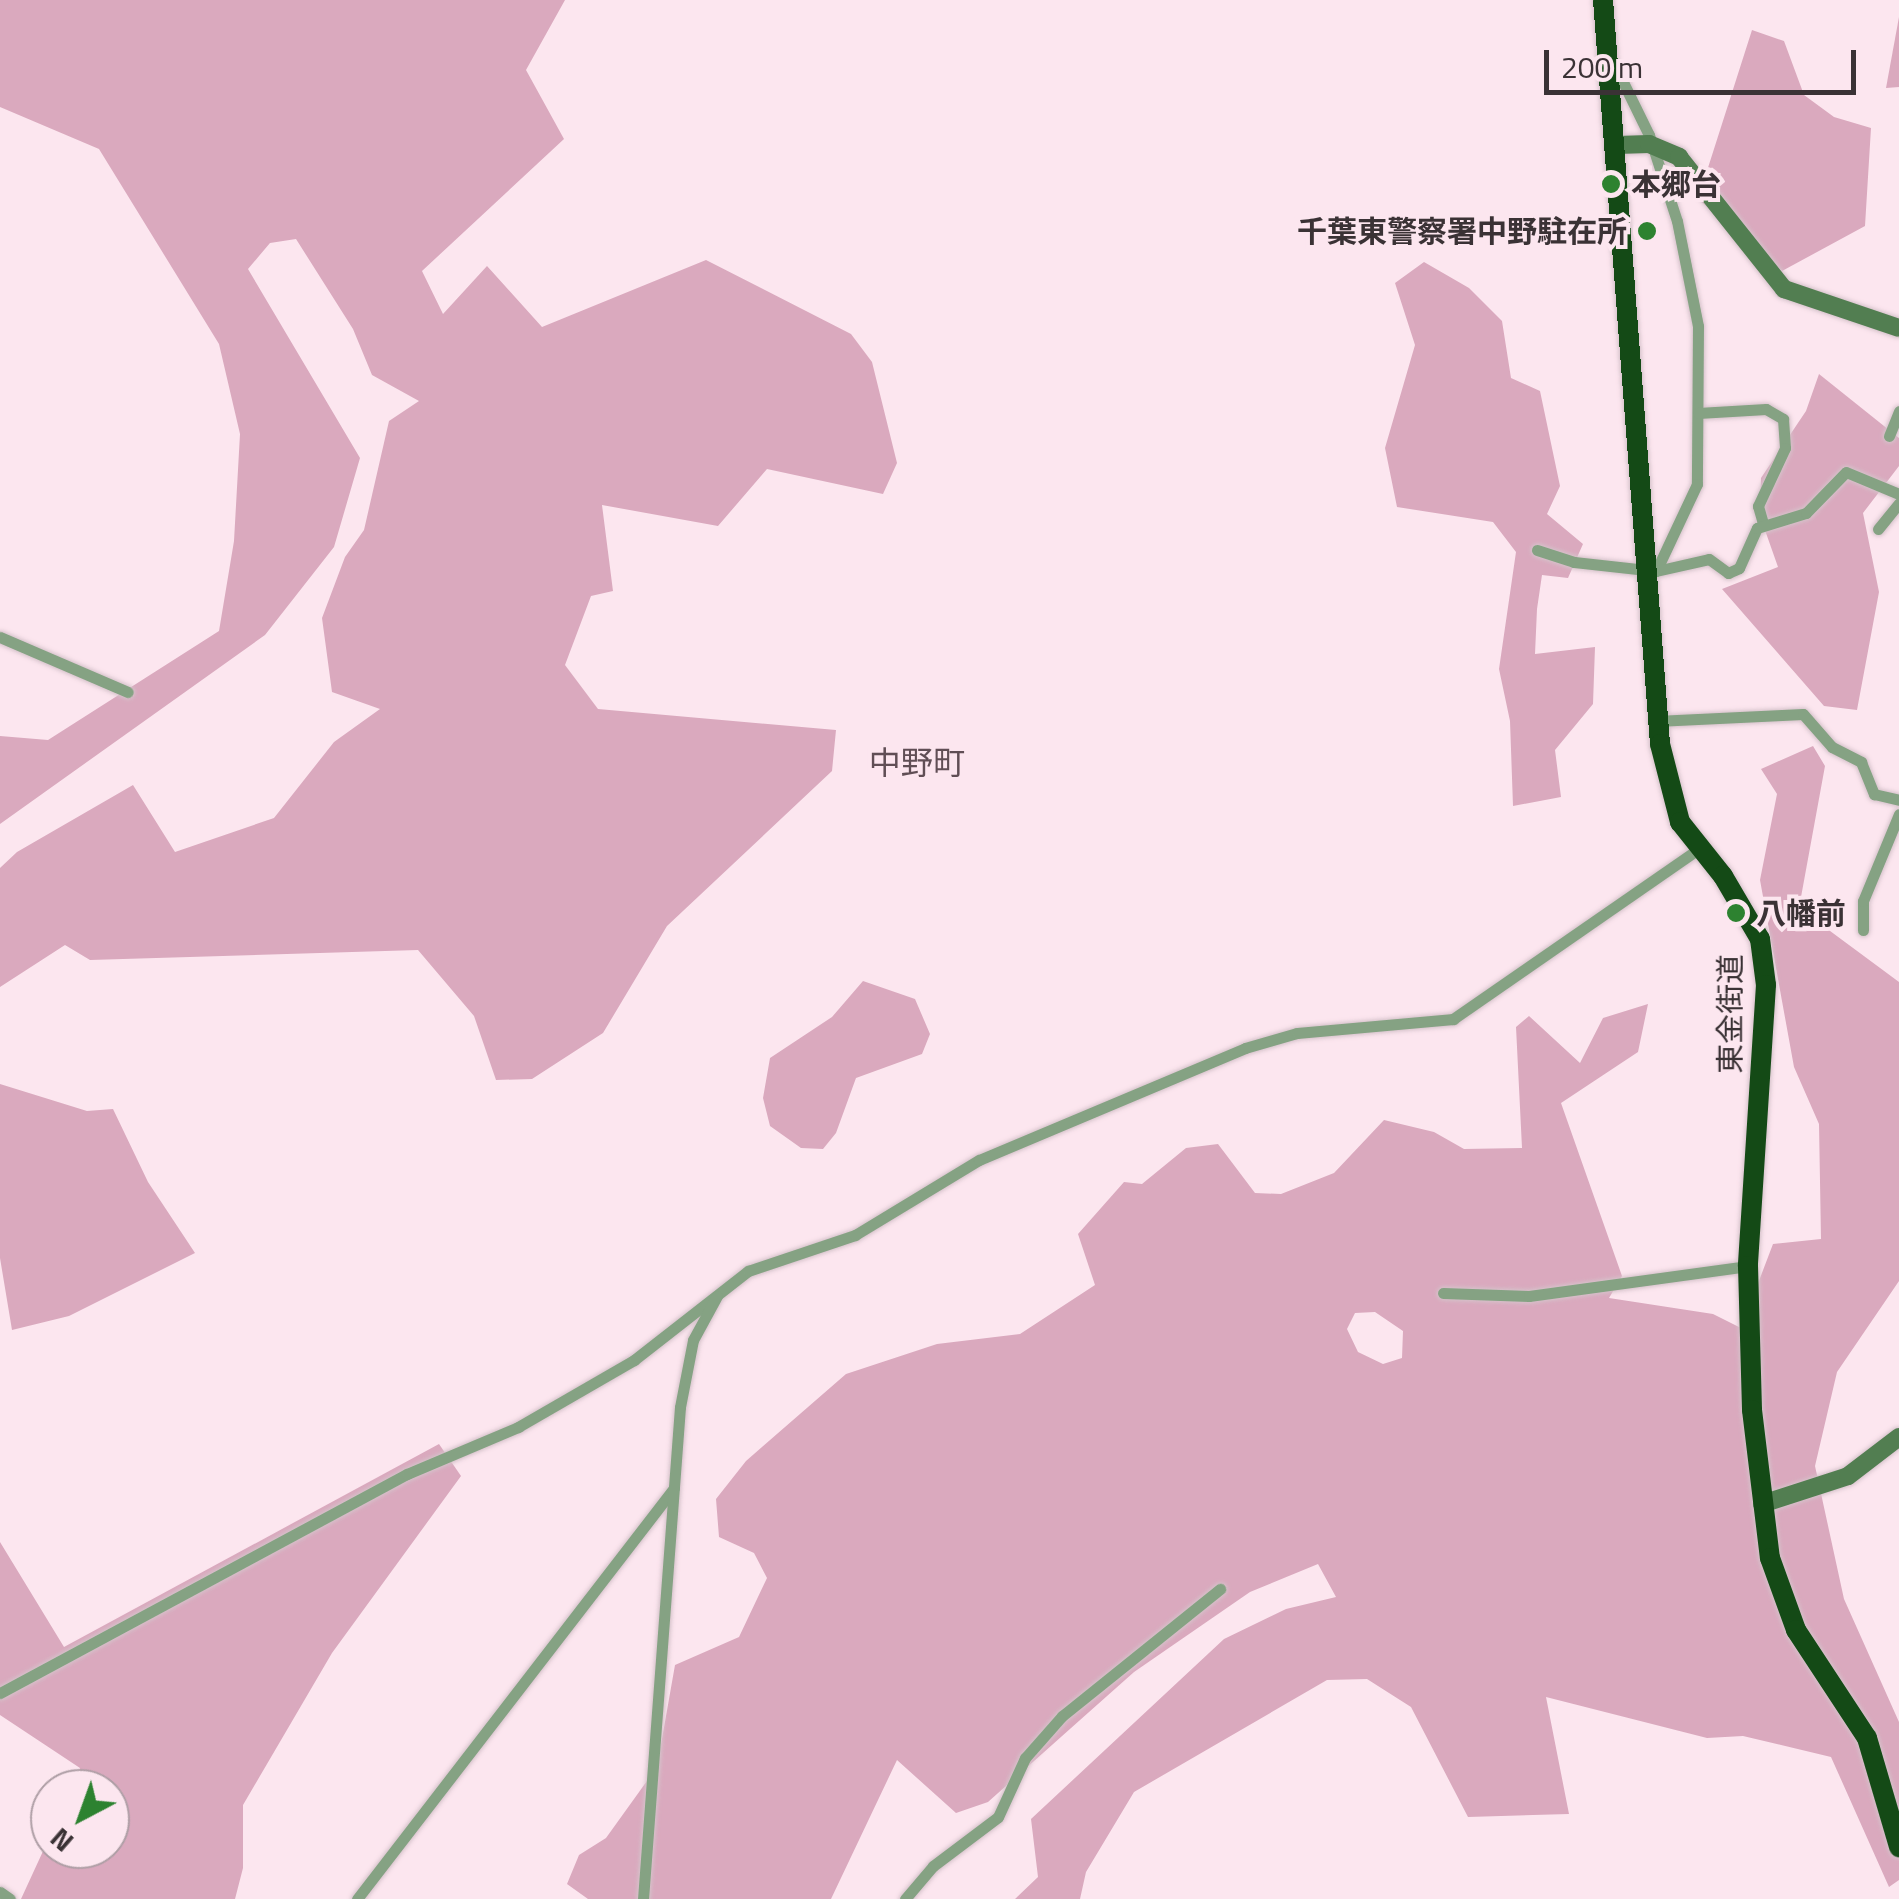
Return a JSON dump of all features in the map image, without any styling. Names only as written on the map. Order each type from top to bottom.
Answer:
[{"type":"highway","name":"東金街道","points":[[1603,0],[1649,570],[1656,722],[1669,795],[1760,940],[1766,985],[1748,1266],[1762,1504],[1779,1597],[1868,1738],[1899,1847]]},
{"type":"main road","points":[[1617,145],[1650,144],[1680,158],[1784,289],[1899,328]]},
{"type":"main road","points":[[1762,1504],[1794,1498],[1848,1476],[1899,1437]]},
{"type":"street","points":[[1612,78],[1623,82],[1650,144],[1677,221],[1695,304],[1696,484],[1649,570]]},
{"type":"street","points":[[1698,414],[1766,408],[1783,419],[1785,448],[1758,506],[1763,523]]},
{"type":"street","points":[[1889,436],[1899,411]]},
{"type":"street","points":[[1536,550],[1574,562],[1649,570],[1709,559],[1734,572],[1763,523],[1806,513],[1846,472],[1899,494]]},
{"type":"street","points":[[1878,529],[1899,502]]},
{"type":"street","points":[[0,637],[128,692]]},
{"type":"street","points":[[1656,722],[1803,714],[1832,747],[1861,762],[1874,794],[1899,800]]},
{"type":"street","points":[[1862,930],[1863,901],[1899,814]]},
{"type":"street","points":[[0,1692],[408,1474],[534,1418],[634,1360],[722,1288],[772,1259],[855,1235],[979,1160],[1245,1048],[1297,1033],[1453,1019],[1700,848]]},
{"type":"street","points":[[1443,1293],[1529,1296],[1748,1266]]},
{"type":"street","points":[[644,1899],[680,1408],[693,1340],[722,1288]]},
{"type":"street","points":[[358,1899],[674,1488]]},
{"type":"street","points":[[905,1899],[933,1866],[998,1817],[1026,1758],[1062,1716],[1220,1590]]},
{"type":"street","points":[[0,1892],[10,1899]]},
{"type":"shaded area","points":[[0,0],[565,0],[526,70],[564,139],[422,271],[443,314],[487,266],[542,327],[706,260],[851,334],[872,362],[897,463],[883,494],[767,469],[718,526],[602,505],[613,591],[591,596],[565,665],[598,709],[836,730],[832,771],[667,926],[603,1033],[532,1079],[496,1080],[474,1016],[418,950],[90,960],[65,945],[0,987],[0,868],[17,852],[133,785],[175,852],[274,818],[334,742],[380,709],[332,692],[322,618],[345,557],[364,530],[389,421],[419,401],[372,375],[353,329],[296,239],[270,243],[248,269],[360,458],[334,547],[265,635],[0,824],[0,736],[48,740],[219,631],[234,541],[240,434],[219,344],[99,149],[0,107]]},
{"type":"shaded area","points":[[1899,17],[1899,87],[1886,88]]},
{"type":"shaded area","points":[[1752,30],[1784,41],[1804,95],[1834,117],[1871,128],[1865,226],[1782,271],[1698,199]]},
{"type":"shaded area","points":[[1424,262],[1469,288],[1502,321],[1511,378],[1540,391],[1560,486],[1547,514],[1583,544],[1568,578],[1542,575],[1537,609],[1535,654],[1595,647],[1593,704],[1555,750],[1561,797],[1513,806],[1510,721],[1499,669],[1516,552],[1493,522],[1397,507],[1385,448],[1415,345],[1395,283]]},
{"type":"shaded area","points":[[1819,374],[1899,438],[1899,466],[1863,513],[1879,592],[1857,710],[1824,706],[1722,589],[1778,567],[1760,516],[1761,478],[1806,411]]},
{"type":"shaded area","points":[[1813,746],[1825,766],[1799,908],[1899,982],[1899,1281],[1837,1372],[1815,1466],[1844,1599],[1899,1722],[1899,1880],[1889,1887],[1831,1757],[1743,1736],[1707,1738],[1546,1697],[1569,1814],[1468,1817],[1411,1707],[1367,1679],[1327,1680],[1134,1792],[1086,1872],[1080,1899],[1015,1899],[1038,1877],[1031,1819],[1224,1639],[1286,1609],[1336,1597],[1318,1564],[1250,1592],[1134,1672],[988,1802],[956,1813],[897,1760],[831,1899],[588,1899],[567,1884],[579,1855],[606,1838],[657,1767],[675,1665],[739,1637],[767,1578],[754,1553],[719,1537],[716,1499],[746,1461],[846,1374],[937,1344],[1020,1334],[1095,1285],[1078,1234],[1124,1182],[1142,1184],[1186,1148],[1218,1144],[1255,1193],[1281,1194],[1334,1173],[1384,1120],[1434,1132],[1464,1149],[1522,1148],[1516,1027],[1529,1016],[1580,1063],[1603,1018],[1648,1004],[1638,1052],[1561,1103],[1622,1276],[1609,1298],[1713,1314],[1741,1328],[1773,1244],[1821,1239],[1819,1124],[1794,1067],[1760,880],[1777,794],[1761,769]],"holes":[[[1375,1312],[1403,1331],[1402,1358],[1383,1364],[1358,1352],[1347,1329],[1355,1313]]]},
{"type":"shaded area","points":[[863,981],[915,999],[930,1034],[922,1054],[856,1078],[836,1133],[823,1149],[801,1148],[770,1126],[763,1098],[770,1058],[832,1017]]},
{"type":"shaded area","points":[[0,1084],[87,1111],[113,1109],[148,1182],[195,1253],[69,1316],[12,1330],[0,1258]]},
{"type":"shaded area","points":[[439,1444],[461,1476],[332,1653],[243,1805],[243,1868],[235,1899],[21,1899],[35,1869],[130,1869],[130,1769],[80,1769],[0,1715],[0,1542],[64,1647]]},
{"type":"place","name":"本郷台","points":[[1611,184]]},
{"type":"place","name":"千葉東警察署中野駐在所","points":[[1647,231]]},
{"type":"place","name":"八幡前","points":[[1736,913]]},
{"type":"district","name":"中野町","points":[[917,762]]}]
